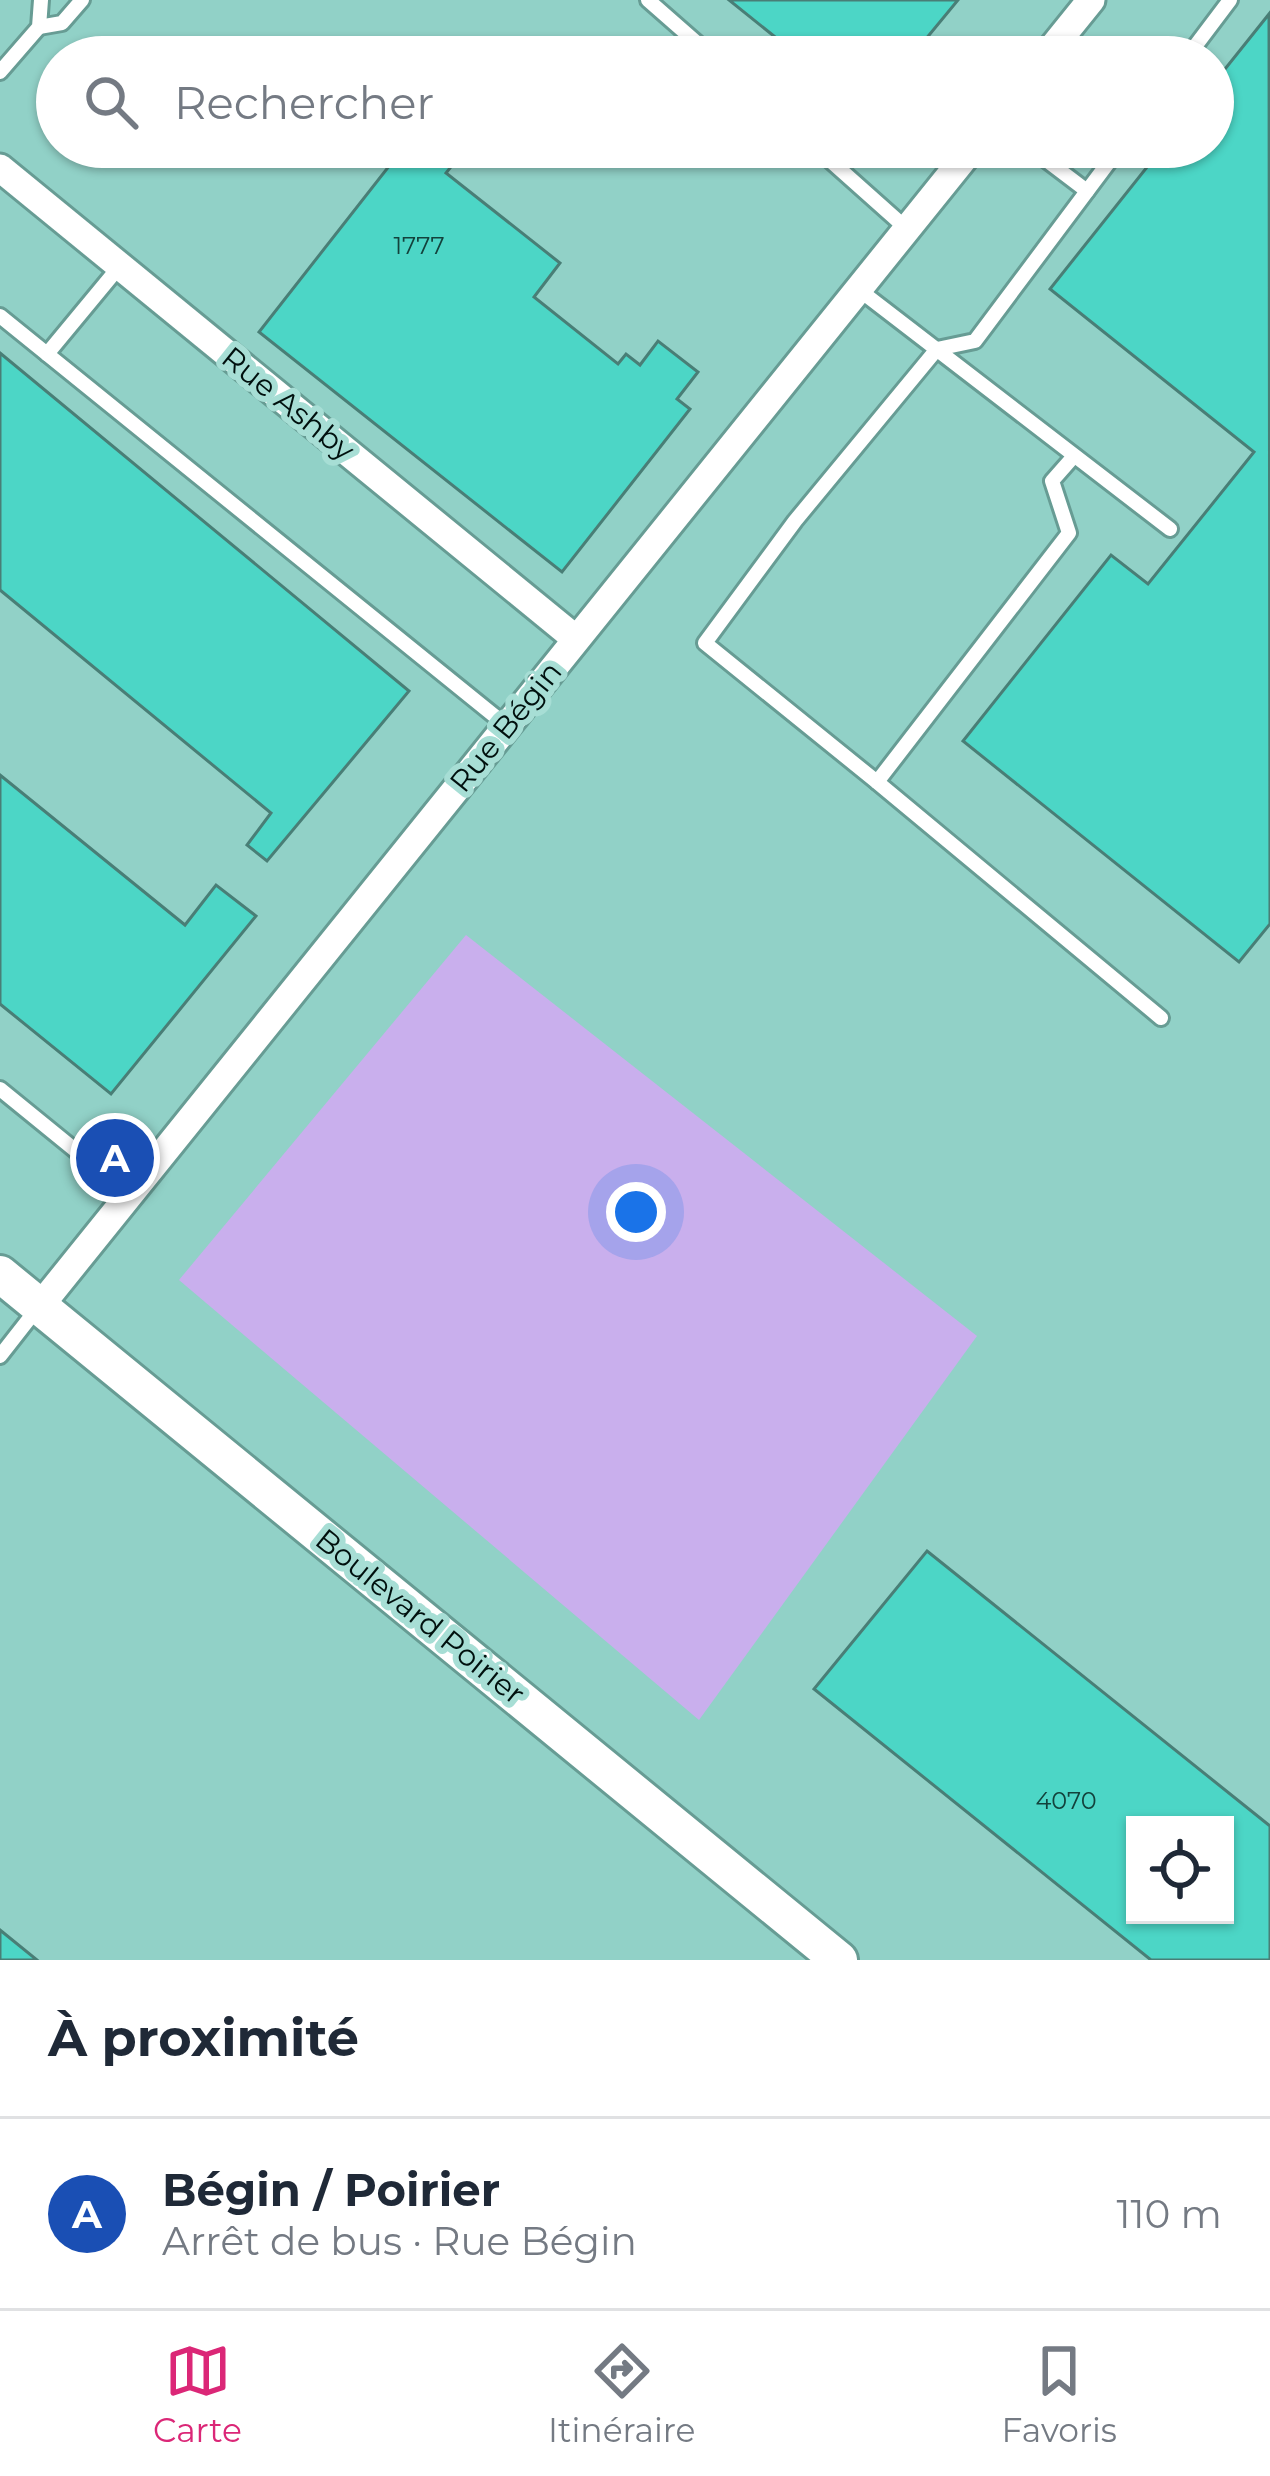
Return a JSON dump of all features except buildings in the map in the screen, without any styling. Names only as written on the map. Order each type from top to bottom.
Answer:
[{"type":"street","points":[[1062,36],[1091,0]]},
{"type":"street","name":"Rue Bégin","points":[[40,1306],[576,639],[862,292],[956,168]]},
{"type":"street","name":"Rue Ashby","points":[[0,169],[576,639]]},
{"type":"street","name":"Boulevard Poirier","points":[[0,1274],[839,1960]]},
{"type":"lane","points":[[0,72],[39,27],[41,0]]},
{"type":"lane","points":[[39,27],[62,23],[82,0]]},
{"type":"lane","points":[[648,0],[689,36]]},
{"type":"lane","points":[[1203,36],[1230,0]]},
{"type":"lane","points":[[838,168],[907,229]]},
{"type":"lane","points":[[1057,168],[1087,191]]},
{"type":"lane","points":[[1104,168],[975,340],[937,349],[795,521],[705,643],[1161,1018]]},
{"type":"lane","points":[[47,354],[119,267]]},
{"type":"lane","points":[[862,292],[1169,529]]},
{"type":"lane","points":[[0,316],[507,725]]},
{"type":"lane","points":[[877,782],[1069,533],[1052,481],[1074,456]]},
{"type":"lane","points":[[0,1089],[129,1195]]},
{"type":"lane","points":[[0,1356],[40,1306]]},
{"type":"shaded area","points":[[0,0],[1270,0],[1270,1960],[0,1960]]},
{"type":"shaded area","points":[[466,935],[977,1336],[699,1720],[179,1280]]},
{"type":"place","name":"Bégin / Poirier","points":[[115,1158]]}]
